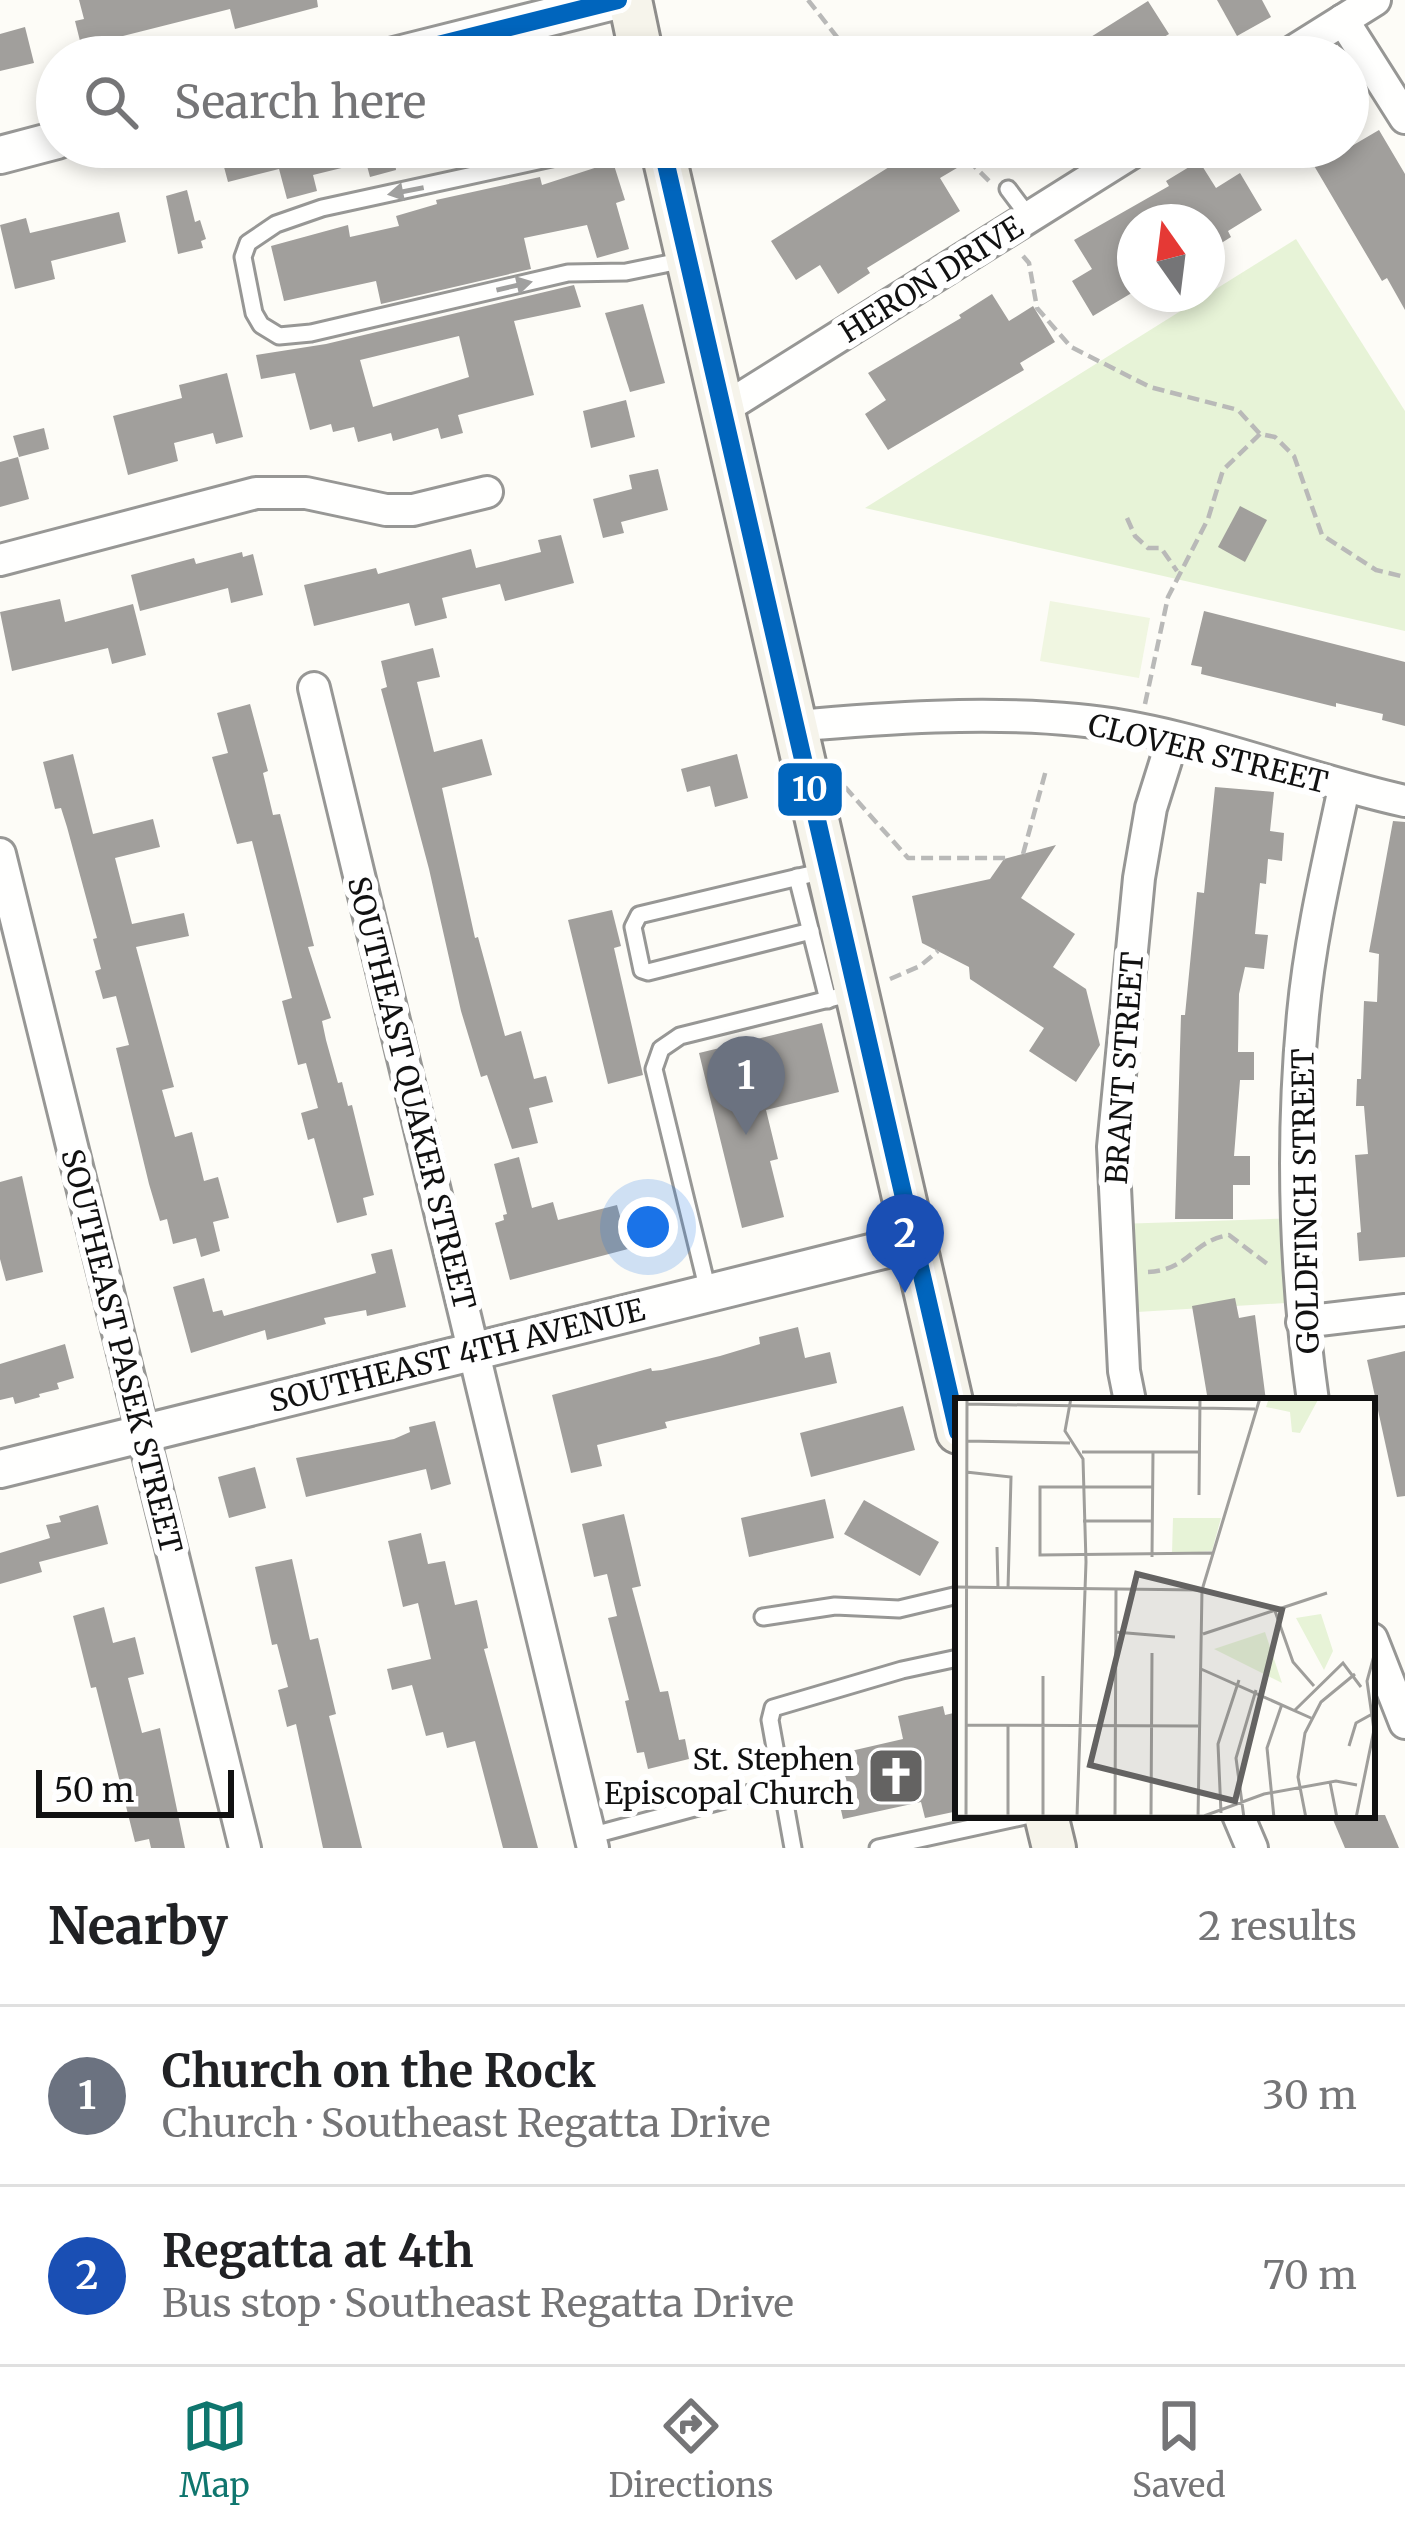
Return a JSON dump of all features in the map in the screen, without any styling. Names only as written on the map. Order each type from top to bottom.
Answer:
[{"type":"main road","points":[[630,0],[638,36]]},
{"type":"main road","points":[[667,168],[794,726],[812,873],[858,990],[955,1419]]},
{"type":"main road","points":[[1047,1818],[1054,1848]]},
{"type":"street","points":[[474,36],[618,0]]},
{"type":"street","points":[[1317,36],[1375,0]]},
{"type":"street","points":[[1343,20],[1353,36]]},
{"type":"street","points":[[1369,61],[1405,118]]},
{"type":"street","points":[[0,155],[36,146]]},
{"type":"street","name":"HERON DRIVE","points":[[720,410],[1107,168]]},
{"type":"street","points":[[0,560],[256,493],[306,494],[386,510],[413,510],[487,492]]},
{"type":"street","name":"SOUTHEAST QUAKER STREET","points":[[314,688],[592,1842]]},
{"type":"street","name":"CLOVER STREET","points":[[794,726],[1007,717],[1079,720],[1173,738],[1405,801]]},
{"type":"street","name":"BRANT STREET","points":[[1129,1398],[1124,1371],[1113,1147],[1139,878],[1151,808],[1173,738]]},
{"type":"street","name":"GOLDFINCH STREET","points":[[1313,1398],[1302,1322],[1297,1109],[1303,1011],[1316,916],[1344,788]]},
{"type":"street","name":"SOUTHEAST PASEK STREET","points":[[0,854],[245,1848]]},
{"type":"street","name":"SOUTHEAST 4TH AVENUE","points":[[0,1468],[915,1242]]},
{"type":"street","points":[[1302,1322],[1405,1310]]},
{"type":"street","points":[[1375,1647],[1405,1723]]},
{"type":"street","points":[[1239,1818],[1252,1848]]},
{"type":"lane","points":[[506,168],[322,208],[276,224],[248,243],[243,256],[254,313],[261,325],[279,336],[311,333],[568,273],[626,272],[687,260]]},
{"type":"lane","points":[[1008,189],[1016,225]]},
{"type":"lane","points":[[709,1293],[654,1069],[662,1049],[680,1036],[858,990],[811,931],[812,873],[639,916],[633,927],[642,970],[648,972],[811,931]]},
{"type":"lane","points":[[763,1617],[835,1606],[899,1610],[955,1596]]},
{"type":"lane","points":[[793,1848],[770,1720],[773,1708],[955,1659]]},
{"type":"lane","points":[[592,1842],[780,1785]]},
{"type":"lane","points":[[878,1848],[1016,1818]]},
{"type":"path","points":[[808,0],[836,36]]},
{"type":"path","points":[[975,168],[988,182],[1008,189]]},
{"type":"path","points":[[1016,225],[1037,308],[1050,328],[1071,347],[1150,387],[1238,410],[1260,434],[1275,437],[1294,456],[1322,535],[1376,570],[1405,578]]},
{"type":"path","points":[[1144,710],[1161,622],[1178,574],[1208,519],[1223,470],[1260,434]]},
{"type":"path","points":[[1127,518],[1135,536],[1148,548],[1161,548],[1178,574]]},
{"type":"path","points":[[1023,854],[1046,770]]},
{"type":"path","points":[[845,787],[908,858],[1009,858]]},
{"type":"path","points":[[858,990],[920,966],[938,951]]},
{"type":"path","points":[[1119,1273],[1178,1268],[1198,1248],[1229,1235],[1270,1266]]},
{"type":"green space","points":[[1296,239],[1405,411],[1405,631],[865,508],[1179,312],[1225,312],[1225,283]]},
{"type":"green space","points":[[1050,601],[1150,618],[1139,678],[1040,661]]},
{"type":"green space","points":[[1299,1218],[1301,1302],[1121,1313],[1117,1224]]},
{"type":"building","points":[[79,0],[317,0],[318,7],[235,29],[230,9],[123,36],[79,36],[75,21],[84,19]]},
{"type":"building","points":[[1217,0],[1262,0],[1271,17],[1237,36]]},
{"type":"building","points":[[1148,1],[1169,34],[1166,36],[1092,36]]},
{"type":"building","points":[[25,27],[34,63],[0,71],[0,34]]},
{"type":"building","points":[[1379,130],[1405,174],[1405,310],[1387,278],[1382,281],[1315,168],[1369,168],[1369,136]]},
{"type":"building","points":[[224,168],[342,168],[313,175],[317,191],[287,199],[279,169],[228,182]]},
{"type":"building","points":[[368,168],[396,168],[396,170],[370,177]]},
{"type":"building","points":[[594,168],[615,168],[625,200],[616,203],[629,249],[597,258],[587,225],[524,238],[531,269],[381,304],[376,281],[284,301],[271,246],[348,225],[350,237],[399,226],[396,216],[437,204],[436,200],[540,177],[542,185]]},
{"type":"building","points":[[887,168],[957,168],[940,178],[960,211],[867,268],[870,273],[838,294],[820,265],[796,280],[771,241]]},
{"type":"building","points":[[1187,168],[1203,168],[1216,188],[1240,173],[1262,210],[1228,231],[1231,237],[1225,241],[1225,204],[1137,204],[1169,186],[1166,181]]},
{"type":"building","points":[[187,190],[195,222],[200,220],[206,239],[201,241],[203,248],[178,254],[166,196]]},
{"type":"building","points":[[119,212],[126,242],[51,261],[55,279],[15,289],[0,225],[26,218],[30,233]]},
{"type":"building","points":[[1117,216],[1117,302],[1093,316],[1072,281],[1092,269],[1074,240]]},
{"type":"building","points":[[574,285],[581,307],[514,321],[534,395],[458,415],[463,433],[441,439],[438,428],[393,441],[391,433],[358,442],[354,427],[333,432],[331,424],[310,430],[295,373],[261,379],[256,355],[326,344]],"holes":[[[459,336],[469,377],[373,407],[360,360]]]},
{"type":"building","points":[[992,294],[1009,321],[1033,306],[1055,342],[1020,363],[1024,370],[888,450],[865,414],[886,400],[868,373]]},
{"type":"building","points":[[643,304],[665,383],[630,392],[605,313]]},
{"type":"building","points":[[227,373],[243,437],[216,444],[213,433],[174,443],[178,461],[128,475],[113,416],[182,398],[179,385]]},
{"type":"building","points":[[626,400],[635,437],[591,448],[583,411]]},
{"type":"building","points":[[44,428],[49,449],[19,457],[13,436]]},
{"type":"building","points":[[18,457],[29,499],[0,507],[0,462]]},
{"type":"building","points":[[658,469],[668,510],[621,522],[624,533],[603,538],[593,499],[632,489],[629,475]]},
{"type":"building","points":[[1240,506],[1267,520],[1245,562],[1218,547]]},
{"type":"building","points":[[561,535],[574,583],[505,601],[500,584],[442,598],[447,618],[415,626],[409,603],[314,626],[304,585],[376,568],[378,574],[471,549],[476,568],[541,552],[538,540]]},
{"type":"building","points":[[242,552],[243,557],[253,554],[263,595],[231,603],[228,588],[140,611],[131,575],[194,558],[196,564]]},
{"type":"building","points":[[60,599],[65,622],[133,604],[146,655],[112,664],[108,648],[12,671],[0,612]]},
{"type":"building","points":[[1204,611],[1405,662],[1405,726],[1382,720],[1383,714],[1201,674],[1202,667],[1191,665]]},
{"type":"building","points":[[433,648],[440,677],[417,682],[434,752],[482,739],[492,775],[442,788],[475,938],[505,1036],[521,1031],[534,1079],[546,1076],[553,1102],[529,1108],[538,1143],[512,1149],[487,1075],[481,1077],[461,1011],[381,689],[387,687],[381,661]]},
{"type":"building","points":[[250,704],[268,771],[263,773],[273,815],[280,814],[314,946],[308,947],[331,1018],[322,1021],[326,1040],[338,1083],[342,1082],[348,1106],[352,1105],[374,1195],[363,1198],[367,1215],[337,1223],[314,1138],[308,1140],[301,1113],[318,1108],[306,1063],[298,1065],[282,1001],[292,998],[252,841],[237,844],[212,757],[228,753],[217,713]]},
{"type":"building","points":[[73,754],[93,834],[153,819],[160,847],[115,858],[132,924],[184,913],[189,936],[136,947],[174,1087],[162,1090],[175,1137],[192,1132],[204,1181],[218,1177],[229,1218],[213,1222],[220,1251],[201,1257],[196,1238],[173,1244],[167,1219],[160,1221],[149,1184],[116,1048],[129,1045],[116,996],[103,999],[95,971],[101,969],[93,939],[97,938],[67,827],[61,808],[55,809],[43,762]]},
{"type":"building","points":[[737,754],[748,798],[715,807],[710,786],[687,792],[681,769]]},
{"type":"building","points":[[1215,787],[1274,792],[1270,831],[1284,833],[1282,861],[1268,859],[1266,884],[1260,883],[1255,934],[1268,935],[1264,969],[1245,967],[1239,994],[1238,1052],[1254,1052],[1254,1080],[1240,1080],[1234,1156],[1250,1156],[1250,1185],[1233,1185],[1233,1219],[1175,1219],[1181,1015],[1185,1015],[1197,892],[1204,893]]},
{"type":"building","points":[[1393,821],[1405,822],[1405,1257],[1359,1261],[1355,1155],[1368,1154],[1364,1106],[1356,1106],[1357,1079],[1361,1079],[1364,1001],[1377,1002],[1379,954],[1369,952]]},
{"type":"building","points":[[1056,845],[1021,898],[1075,934],[1053,967],[1086,989],[1100,1045],[1076,1082],[1029,1051],[1044,1028],[970,979],[969,967],[922,943],[912,896],[990,879],[1004,859]]},
{"type":"building","points":[[612,910],[621,946],[614,948],[643,1075],[608,1084],[568,920]]},
{"type":"building","points":[[822,1023],[839,1092],[766,1110],[778,1159],[770,1161],[784,1217],[742,1228],[699,1053]]},
{"type":"building","points":[[519,1157],[532,1208],[553,1202],[558,1220],[617,1205],[620,1216],[638,1211],[647,1244],[510,1280],[495,1223],[507,1214],[494,1164]]},
{"type":"building","points":[[22,1176],[43,1272],[6,1281],[0,1259],[0,1182]]},
{"type":"building","points":[[392,1249],[406,1307],[367,1316],[366,1310],[324,1318],[326,1324],[267,1340],[265,1330],[191,1353],[173,1287],[204,1278],[213,1312],[222,1310],[224,1316],[376,1273],[371,1254]]},
{"type":"building","points":[[1235,1298],[1239,1318],[1255,1315],[1266,1398],[1207,1398],[1192,1306]]},
{"type":"building","points":[[798,1327],[805,1358],[830,1352],[837,1383],[665,1422],[667,1428],[597,1445],[602,1466],[571,1473],[552,1395],[651,1368],[662,1370],[720,1356],[760,1344],[759,1337]]},
{"type":"building","points":[[65,1344],[74,1378],[57,1383],[59,1389],[40,1397],[15,1404],[13,1397],[0,1400],[0,1364]]},
{"type":"building","points":[[1405,1351],[1405,1496],[1397,1497],[1367,1360]]},
{"type":"building","points":[[903,1406],[915,1450],[811,1477],[800,1433]]},
{"type":"building","points":[[435,1421],[451,1484],[431,1490],[426,1469],[306,1497],[296,1458],[394,1439],[410,1432],[409,1427]]},
{"type":"building","points":[[255,1467],[266,1508],[229,1518],[218,1477]]},
{"type":"building","points":[[825,1499],[834,1538],[749,1557],[741,1518]]},
{"type":"building","points":[[864,1500],[939,1542],[920,1576],[844,1534]]},
{"type":"building","points":[[98,1505],[108,1544],[39,1562],[42,1572],[0,1584],[0,1553],[50,1538],[46,1525],[61,1522],[59,1516]]},
{"type":"building","points":[[624,1514],[641,1586],[632,1588],[660,1692],[668,1691],[679,1740],[685,1739],[689,1759],[648,1769],[644,1752],[637,1753],[625,1701],[629,1700],[608,1618],[617,1616],[607,1574],[594,1577],[582,1524]]},
{"type":"building","points":[[421,1533],[428,1564],[445,1561],[455,1605],[477,1600],[488,1648],[484,1649],[538,1848],[503,1848],[475,1741],[447,1748],[443,1732],[426,1736],[412,1685],[392,1690],[387,1669],[431,1659],[418,1603],[403,1607],[388,1541]]},
{"type":"building","points":[[292,1559],[310,1640],[318,1638],[336,1714],[329,1716],[362,1848],[323,1848],[296,1724],[287,1727],[278,1690],[288,1687],[277,1644],[272,1645],[255,1567]]},
{"type":"building","points":[[104,1607],[113,1643],[135,1637],[144,1674],[128,1678],[142,1733],[160,1728],[185,1848],[151,1848],[149,1839],[135,1842],[73,1616]]},
{"type":"building","name":"St. Stephen Episcopal Church","points":[[943,1706],[945,1715],[955,1713],[955,1812],[925,1818],[921,1802],[843,1819],[829,1756],[903,1739],[898,1716]]},
{"type":"building","points":[[1385,1815],[1399,1848],[1345,1848],[1332,1818]]},
{"type":"transit line","name":"10","points":[[474,36],[618,0]]},
{"type":"transit line","name":"10","points":[[667,168],[955,1419]]},
{"type":"place","name":"Church on the Rock","points":[[746,1135]]},
{"type":"place","name":"Regatta at 4th","points":[[905,1293]]},
{"type":"place","name":"St. Stephen Episcopal Church","points":[[896,1776]]}]
